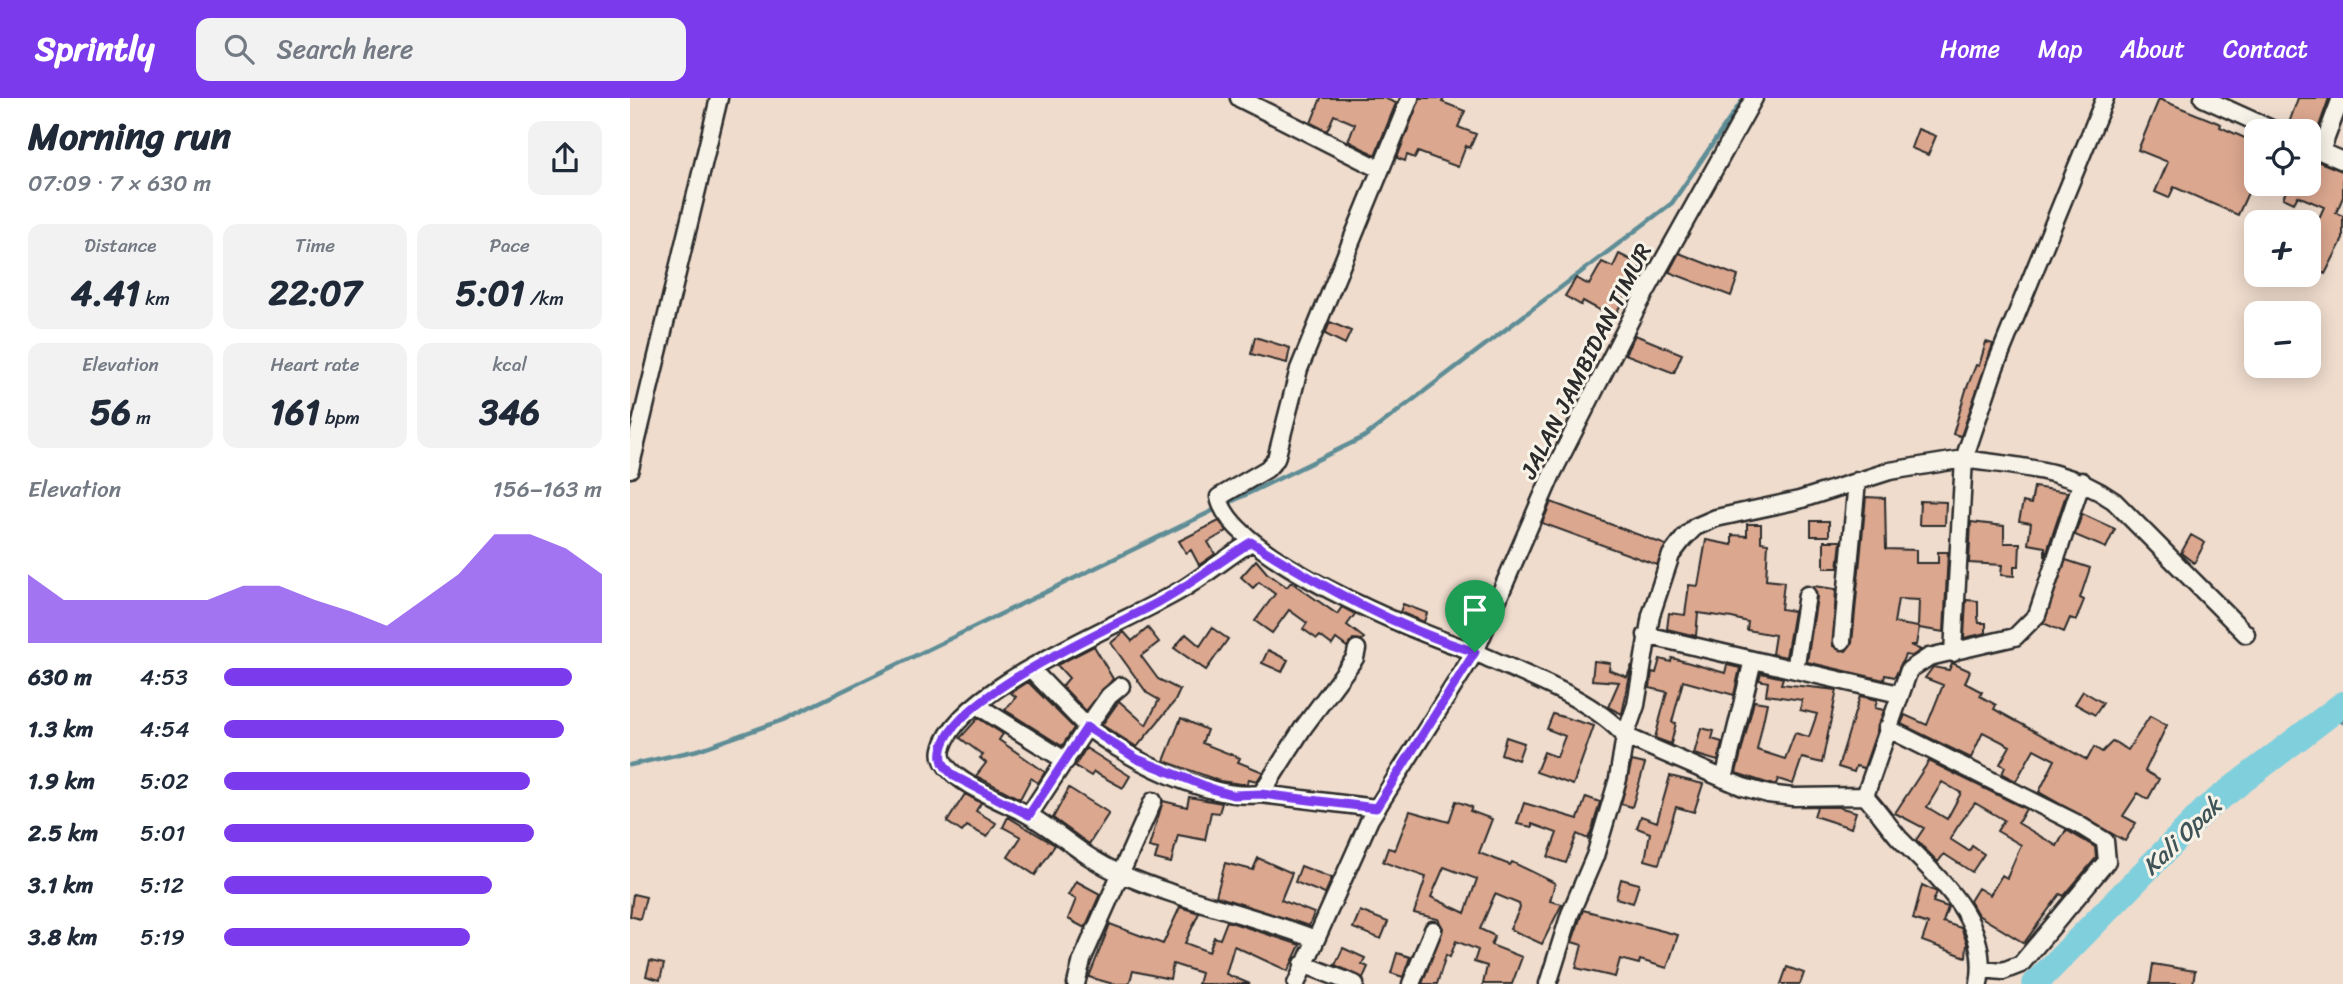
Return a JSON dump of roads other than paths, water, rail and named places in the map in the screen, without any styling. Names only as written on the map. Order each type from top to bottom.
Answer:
[{"type":"street","points":[[630,469],[719,98]]},
{"type":"street","points":[[1239,98],[1380,169]]},
{"type":"street","points":[[1410,98],[1299,369],[1276,459],[1266,469],[1221,495],[1220,504],[1232,524],[1251,542],[1357,603],[1430,638],[1475,652],[1590,708],[1615,725],[1625,736],[1724,779],[1769,794],[1793,797],[1865,796]]},
{"type":"street","name":"JALAN JAMBIDAN TIMUR","points":[[1296,984],[1376,808],[1475,652],[1552,474],[1634,313],[1754,98]]},
{"type":"street","points":[[1953,653],[1964,458],[1995,367],[2105,98]]},
{"type":"street","points":[[2203,98],[2249,119]]},
{"type":"street","points":[[2321,137],[2342,98]]},
{"type":"street","points":[[2321,151],[2343,161]]},
{"type":"street","points":[[1548,984],[1570,914],[1595,856],[1618,779],[1625,736],[1636,705],[1646,635],[1671,555],[1695,527],[1921,463],[1964,458],[2063,473],[2082,481],[2114,501],[2246,634]]},
{"type":"street","points":[[1842,640],[1857,481]]},
{"type":"street","points":[[1865,796],[1909,670],[1917,663],[2002,643],[2027,628],[2036,615],[2082,481]]},
{"type":"street","points":[[1251,542],[1186,587],[1030,668],[978,706],[948,737],[942,750],[942,761],[954,776],[1029,815],[1098,863],[1119,874],[1168,893],[1271,922],[1315,939]]},
{"type":"street","points":[[1795,670],[1807,595]]},
{"type":"street","points":[[1646,635],[1899,694]]},
{"type":"street","points":[[1261,794],[1303,728],[1355,658],[1357,649]]},
{"type":"street","points":[[1724,779],[1753,660]]},
{"type":"street","points":[[1030,668],[1087,727],[1137,759],[1193,782],[1233,795],[1261,794],[1376,808]]},
{"type":"street","points":[[1029,815],[1109,696],[1121,686]]},
{"type":"street","points":[[978,706],[1066,761]]},
{"type":"street","points":[[1865,796],[1882,819],[1961,904],[1978,941],[1980,977],[2021,964],[2107,861],[2105,841],[2076,823],[1887,728]]},
{"type":"street","points":[[1076,984],[1082,960],[1153,801]]},
{"type":"street","points":[[1411,984],[1433,930]]},
{"type":"street","points":[[1303,964],[1355,984]]},
{"type":"waterway","points":[[630,765],[698,750],[783,720],[1364,437],[1672,203],[1744,98]]},
{"type":"waterway","name":"Kali Opak","points":[[2035,984],[2208,807],[2343,704]]},
{"type":"waterway","points":[[2331,715],[2343,722]]}]
